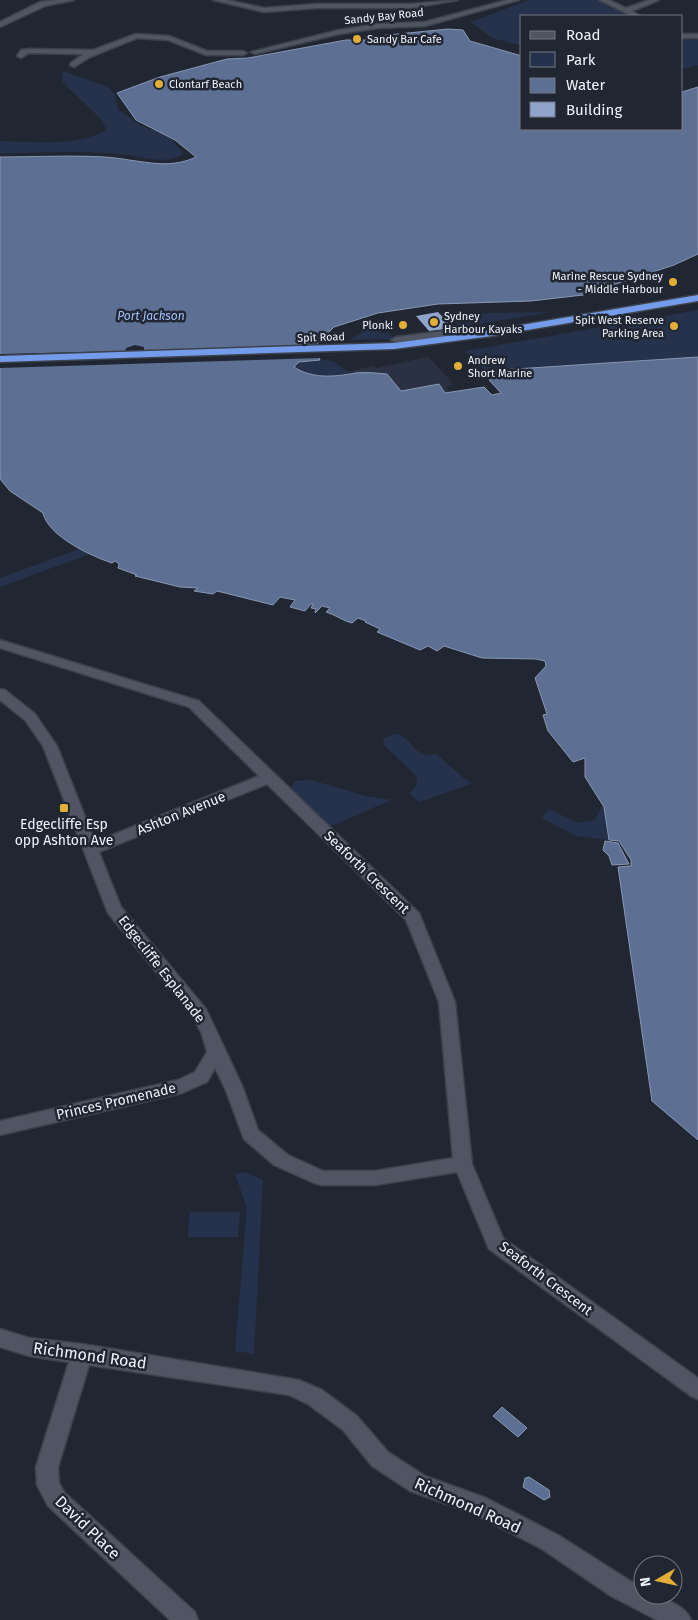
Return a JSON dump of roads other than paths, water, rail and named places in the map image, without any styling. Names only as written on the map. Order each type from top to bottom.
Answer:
[{"type":"highway","name":"Spit Road","points":[[0,359],[335,352],[442,341],[698,298]]},
{"type":"highway","name":"Spit Road","points":[[0,363],[447,347],[698,306]]},
{"type":"street","points":[[0,25],[43,4],[70,0]]},
{"type":"street","points":[[217,0],[264,10],[317,6],[411,6],[454,0]]},
{"type":"street","name":"Sandy Bay Road","points":[[93,52],[127,38],[145,36],[174,40],[206,53],[255,52],[339,32],[378,26],[416,25],[450,19],[515,0]]},
{"type":"street","points":[[603,0],[635,15]]},
{"type":"street","points":[[626,11],[655,0]]},
{"type":"street","points":[[683,36],[698,36]]},
{"type":"street","points":[[21,56],[24,52],[28,51],[93,52]]},
{"type":"street","points":[[74,65],[93,52]]},
{"type":"street","points":[[396,340],[461,332]]},
{"type":"street","name":"Seaforth Crescent","points":[[0,644],[194,704],[413,917],[447,1002],[463,1164],[496,1243],[698,1390]]},
{"type":"street","name":"Edgecliffe Esplanade","points":[[0,692],[19,706],[40,730],[57,762],[114,909],[200,1013],[211,1034],[216,1052],[234,1088],[250,1134],[281,1160],[321,1178],[375,1178],[463,1164]]},
{"type":"street","name":"Ashton Avenue","points":[[92,849],[270,777]]},
{"type":"street","name":"Princes Promenade","points":[[0,1128],[182,1086],[201,1077],[216,1052]]},
{"type":"street","name":"Richmond Road","points":[[0,1338],[29,1347],[82,1353],[292,1386],[315,1397],[350,1424],[380,1459],[418,1484],[478,1505],[550,1542],[619,1588],[680,1620]]},
{"type":"street","name":"David Place","points":[[82,1353],[47,1467],[48,1484],[56,1499],[187,1620]]},
{"type":"water","name":"Port Jackson","points":[[448,29],[463,30],[470,41],[520,55],[520,130],[683,130],[683,92],[698,87],[698,254],[674,265],[583,295],[531,301],[438,304],[378,313],[334,327],[315,346],[320,360],[299,362],[294,367],[308,374],[324,376],[359,373],[387,374],[401,391],[439,384],[445,393],[484,387],[492,395],[501,393],[489,380],[491,377],[485,371],[698,357],[698,1140],[652,1101],[618,867],[631,866],[631,860],[619,841],[609,840],[604,807],[585,777],[585,758],[573,762],[548,731],[543,715],[547,714],[535,678],[546,666],[545,661],[536,659],[482,658],[444,646],[437,651],[428,646],[420,650],[377,632],[380,629],[366,621],[358,618],[352,623],[326,612],[330,608],[322,606],[315,613],[316,609],[311,608],[313,604],[305,611],[290,607],[295,600],[280,597],[273,605],[217,591],[213,594],[194,591],[198,588],[180,587],[135,576],[137,575],[118,568],[119,564],[115,561],[112,563],[93,555],[61,537],[53,530],[43,513],[10,491],[0,479],[0,157],[92,156],[163,164],[185,161],[196,157],[175,140],[136,120],[117,93],[160,77],[227,59],[248,58],[346,40],[379,40],[378,36]]},
{"type":"water","points":[[605,841],[618,843],[629,864],[612,865],[609,856],[603,850]]},
{"type":"water","points":[[502,1407],[527,1428],[518,1437],[493,1416]]},
{"type":"water","points":[[529,1477],[549,1490],[550,1497],[544,1500],[523,1487],[525,1478]]},
{"type":"place","name":"Sandy Bar Cafe","points":[[357,39]]},
{"type":"place","name":"Clontarf Beach","points":[[159,84]]},
{"type":"place","name":"Marine Rescue Sydney - Middle Harbour","points":[[673,282]]},
{"type":"place","name":"Sydney Harbour Kayaks","points":[[434,322]]},
{"type":"place","name":"Plonk!","points":[[403,325]]},
{"type":"place","name":"Spit West Reserve Parking Area","points":[[674,326]]},
{"type":"place","name":"Andrew Short Marine","points":[[458,366]]},
{"type":"place","name":"Edgecliffe Esp opp Ashton Ave","points":[[64,808]]}]
